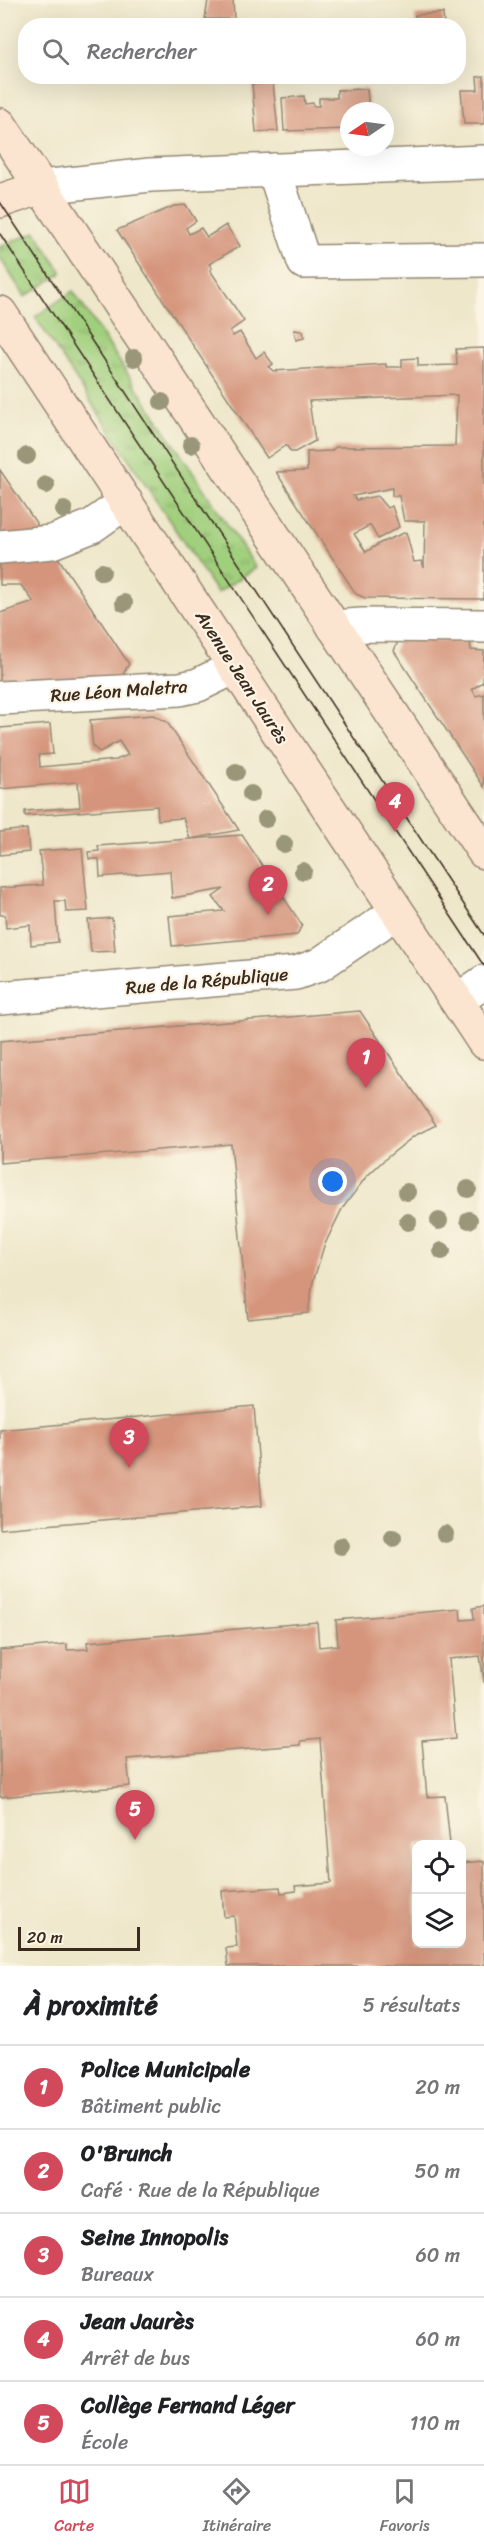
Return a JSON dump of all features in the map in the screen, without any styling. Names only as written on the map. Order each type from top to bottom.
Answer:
[{"type":"main road","points":[[0,125],[484,852]]},
{"type":"main road","points":[[0,201],[42,187]]},
{"type":"main road","name":"Avenue Jean Jaurès","points":[[0,313],[398,912],[471,992],[484,1042]]},
{"type":"street","points":[[42,187],[150,175],[484,162]]},
{"type":"street","points":[[274,170],[304,262],[484,260]]},
{"type":"street","points":[[0,547],[52,542],[92,525],[126,502]]},
{"type":"street","points":[[334,627],[362,625],[484,626]]},
{"type":"street","name":"Rue Léon Maletra","points":[[0,698],[180,689],[198,686],[235,667]]},
{"type":"street","name":"Rue de la République","points":[[0,998],[296,973],[320,965],[398,912]]},
{"type":"green space","points":[[36,232],[62,273],[25,297],[0,258],[0,246]]},
{"type":"green space","points":[[73,291],[256,568],[217,593],[35,317]]},
{"type":"building","points":[[208,0],[233,0],[234,18],[205,18]]},
{"type":"building","points":[[443,13],[443,18],[415,18],[415,15]]},
{"type":"building","points":[[484,76],[484,124],[464,124],[461,90],[478,90],[477,77]]},
{"type":"building","points":[[252,84],[273,84],[278,131],[256,132]]},
{"type":"building","points":[[367,89],[368,102],[340,102],[340,129],[284,131],[282,98],[304,96],[305,104],[313,103],[313,106],[319,106],[319,98],[337,98],[337,90]]},
{"type":"building","points":[[186,205],[196,221],[186,228],[189,234],[201,228],[207,237],[226,225],[240,246],[209,264],[212,268],[210,270],[244,321],[230,331],[233,336],[240,332],[256,358],[264,352],[273,364],[269,367],[273,371],[386,364],[386,367],[402,367],[402,359],[418,358],[418,366],[457,365],[456,349],[484,348],[484,599],[365,598],[356,594],[276,472],[307,471],[307,452],[331,451],[336,447],[455,446],[457,395],[309,401],[315,441],[295,452],[291,452],[286,445],[267,458],[117,230],[174,206]],"holes":[[[392,488],[392,496],[399,496],[404,521],[425,521],[424,568],[422,561],[414,562],[406,532],[366,552],[354,534],[370,525],[378,539],[399,527],[392,506],[387,508],[377,496],[356,500],[353,496]]]},
{"type":"building","points":[[294,330],[303,331],[304,338],[296,340]]},
{"type":"building","points":[[0,470],[45,536],[0,543]]},
{"type":"building","points":[[57,556],[129,664],[120,679],[0,688],[0,613],[34,602],[21,585],[0,585],[0,560]]},
{"type":"building","points":[[399,639],[470,641],[471,650],[484,651],[483,682],[472,689],[476,696],[484,694],[484,787],[394,651]]},
{"type":"building","points":[[153,715],[167,722],[239,830],[190,839],[183,818],[158,820],[157,806],[25,816],[25,811],[80,807],[78,782],[0,789],[0,728],[50,724],[53,754],[39,755],[40,767],[116,760],[128,755],[119,741],[100,752],[93,747],[90,720]]},
{"type":"building","points":[[27,829],[29,852],[0,855],[0,832]]},
{"type":"building","points":[[242,835],[302,925],[297,935],[172,946],[169,916],[224,911],[213,897],[224,889],[172,898],[170,871],[100,877],[99,859],[89,859],[88,852],[99,851],[98,846]]},
{"type":"building","points":[[82,848],[88,911],[66,912],[65,901],[55,901],[58,942],[31,945],[30,925],[6,928],[5,915],[0,915],[0,888],[43,885],[39,851]]},
{"type":"building","points":[[112,918],[115,951],[91,952],[88,920]]},
{"type":"building","points":[[360,1011],[436,1125],[414,1136],[384,1160],[366,1177],[342,1209],[324,1246],[313,1282],[308,1313],[248,1319],[231,1144],[0,1163],[0,1041]]},
{"type":"building","points":[[254,1406],[262,1506],[0,1529],[0,1430]]},
{"type":"building","points":[[484,1606],[484,1683],[480,1656],[449,1659],[456,1738],[422,1741],[427,1797],[445,1796],[450,1840],[412,1840],[412,1948],[466,1948],[466,1863],[484,1861],[484,1966],[228,1966],[226,1948],[237,1947],[234,1916],[224,1917],[222,1891],[280,1887],[281,1893],[296,1891],[295,1886],[331,1883],[320,1739],[300,1741],[300,1745],[127,1759],[130,1786],[0,1797],[0,1650],[67,1644],[67,1650],[88,1649],[87,1642],[317,1622],[319,1647],[338,1645],[336,1620],[460,1609],[461,1620],[474,1619],[473,1608]]},
{"type":"tram line","points":[[0,202],[484,935]]},
{"type":"tram line","points":[[0,234],[484,966]]},
{"type":"place","name":"Jean Jaurès","points":[[395,832]]},
{"type":"place","name":"O'Brunch","points":[[268,915]]},
{"type":"place","name":"Police Municipale","points":[[366,1088]]},
{"type":"place","name":"Seine Innopolis","points":[[129,1468]]},
{"type":"place","name":"Collège Fernand Léger","points":[[135,1840]]}]
